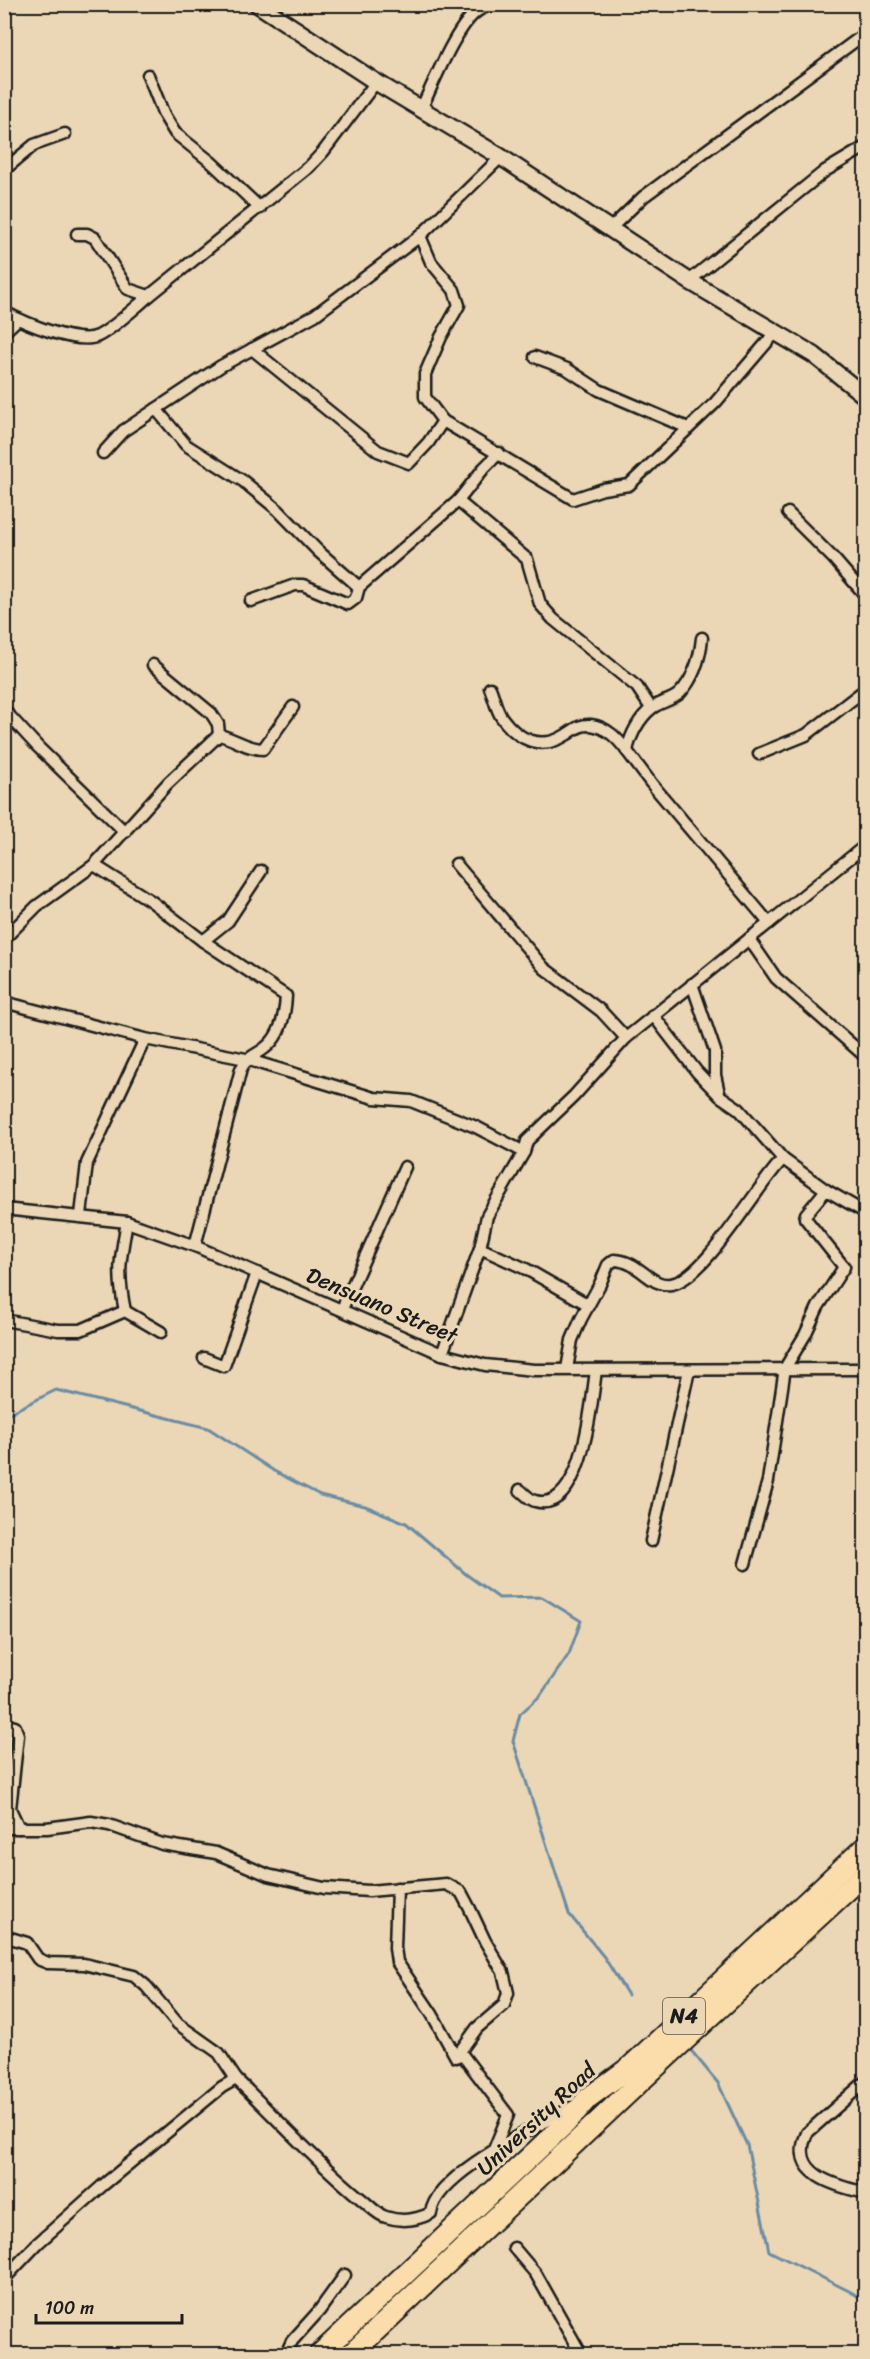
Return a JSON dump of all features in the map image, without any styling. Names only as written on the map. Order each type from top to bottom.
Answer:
[{"type":"highway","name":"University Road","points":[[320,2355],[566,2123],[588,2098],[630,2067],[866,1846]]},
{"type":"highway","name":"University Road","points":[[351,2355],[515,2199],[866,1874]]},
{"type":"street","points":[[257,4],[376,82],[501,157],[689,281],[814,355],[866,397]]},
{"type":"street","points":[[421,109],[468,20],[478,10],[492,4]]},
{"type":"street","points":[[611,228],[643,197],[866,33]]},
{"type":"street","points":[[148,75],[164,116],[175,133],[211,162],[260,208]]},
{"type":"street","points":[[4,312],[18,319],[81,338],[97,337],[260,208],[323,152],[376,82]]},
{"type":"street","points":[[4,170],[34,145],[65,134]]},
{"type":"street","points":[[689,281],[825,171],[865,147]]},
{"type":"street","points":[[103,453],[123,431],[221,366],[315,315],[420,236],[501,157]]},
{"type":"street","points":[[76,234],[87,234],[95,238],[128,289],[149,296]]},
{"type":"street","points":[[420,236],[431,262],[454,290],[459,305],[441,337],[425,374],[425,397],[443,421],[573,499],[603,489],[629,485],[721,397],[775,333]]},
{"type":"street","points":[[4,332],[18,319]]},
{"type":"street","points":[[252,349],[378,451],[397,459],[409,463],[428,443],[443,421]]},
{"type":"street","points":[[535,357],[567,369],[599,390],[687,428]]},
{"type":"street","points":[[156,409],[186,445],[243,481],[270,503],[318,551],[359,587]]},
{"type":"street","points":[[251,601],[295,585],[303,585],[348,604],[356,598],[359,587],[458,501],[498,453]]},
{"type":"street","points":[[458,501],[527,558],[540,604],[553,619],[637,687],[651,708]]},
{"type":"street","points":[[788,513],[834,559],[866,596]]},
{"type":"street","points":[[627,751],[631,736],[651,708],[679,694],[697,667],[702,638]]},
{"type":"street","points":[[153,665],[212,713],[218,724],[219,735]]},
{"type":"street","points":[[490,688],[501,717],[522,739],[542,743],[565,736],[576,727],[591,725],[615,735],[651,783],[769,923]]},
{"type":"street","points":[[759,754],[806,735],[866,689]]},
{"type":"street","points":[[219,735],[254,749],[263,749],[293,708]]},
{"type":"street","points":[[4,710],[38,747],[125,832]]},
{"type":"street","points":[[4,939],[37,906],[94,865],[168,783],[219,735]]},
{"type":"street","points":[[442,1354],[480,1248],[487,1216],[524,1152],[527,1141],[574,1096],[626,1038],[863,851]]},
{"type":"street","points":[[456,864],[544,968],[601,1011],[626,1038]]},
{"type":"street","points":[[94,865],[151,901],[203,941],[286,996],[278,1034],[266,1048],[246,1059],[241,1070],[195,1246]]},
{"type":"street","points":[[203,941],[228,921],[261,871]]},
{"type":"street","points":[[749,939],[776,978],[866,1057]]},
{"type":"street","points":[[692,984],[715,1051],[715,1076],[720,1096]]},
{"type":"street","points":[[4,1002],[145,1038],[246,1059],[374,1098],[411,1101],[476,1127],[524,1152]]},
{"type":"street","points":[[653,1016],[681,1053],[720,1096],[739,1109],[783,1159],[826,1190],[866,1213]]},
{"type":"street","points":[[81,1215],[87,1163],[145,1038]]},
{"type":"street","points":[[567,1369],[572,1340],[587,1304],[600,1284],[608,1265],[614,1260],[624,1260],[635,1265],[654,1282],[670,1285],[684,1280],[737,1220],[770,1172],[783,1159]]},
{"type":"street","points":[[342,1309],[405,1167]]},
{"type":"street","points":[[745,1564],[768,1481],[785,1368],[818,1307],[844,1267],[806,1218],[806,1214],[826,1190]]},
{"type":"street","name":"Densuano Street","points":[[4,1209],[81,1215],[127,1222],[195,1246],[442,1354],[485,1365],[534,1370],[866,1369]]},
{"type":"street","points":[[127,1222],[119,1261],[119,1283],[125,1311],[161,1332]]},
{"type":"street","points":[[480,1248],[526,1269],[587,1304]]},
{"type":"street","points":[[204,1358],[224,1366],[257,1273]]},
{"type":"street","points":[[4,1320],[58,1330],[81,1330],[125,1311]]},
{"type":"street","points":[[520,1491],[535,1501],[549,1502],[563,1493],[573,1480],[584,1443],[596,1370]]},
{"type":"street","points":[[651,1541],[689,1370]]},
{"type":"street","points":[[4,1724],[15,1727],[18,1735],[10,1809],[19,1828]]},
{"type":"street","points":[[4,1828],[47,1828],[91,1822],[109,1825],[162,1844],[216,1852],[268,1875],[324,1888],[369,1892],[397,1888],[447,1884],[461,1892],[503,1972],[508,1993],[504,2005],[477,2028],[456,2057],[432,2014],[397,1962],[395,1948],[397,1888]]},
{"type":"street","points":[[4,1936],[27,1943],[38,1959],[48,1963],[84,1964],[134,1976],[146,1986],[177,2024],[219,2053],[236,2079],[307,2150],[384,2217],[403,2220],[419,2218],[431,2212],[432,2203],[466,2168],[588,2098]]},
{"type":"street","points":[[461,2053],[508,2115],[493,2152]]},
{"type":"street","points":[[7,2271],[102,2186],[222,2087],[236,2079]]},
{"type":"street","points":[[866,2081],[807,2133],[802,2143],[801,2157],[813,2172],[834,2186],[866,2193]]},
{"type":"street","points":[[514,2248],[536,2274],[581,2355]]},
{"type":"street","points":[[286,2355],[292,2341],[319,2311],[345,2275]]},
{"type":"waterway","points":[[4,1416],[56,1390],[208,1428],[274,1471],[320,1495],[365,1506],[406,1523],[467,1575],[499,1598],[542,1597],[581,1621],[569,1654],[540,1696],[520,1714],[513,1741],[569,1914],[604,1957],[628,1995]]},
{"type":"waterway","points":[[689,2048],[718,2083],[747,2145],[769,2251],[866,2301]]}]
